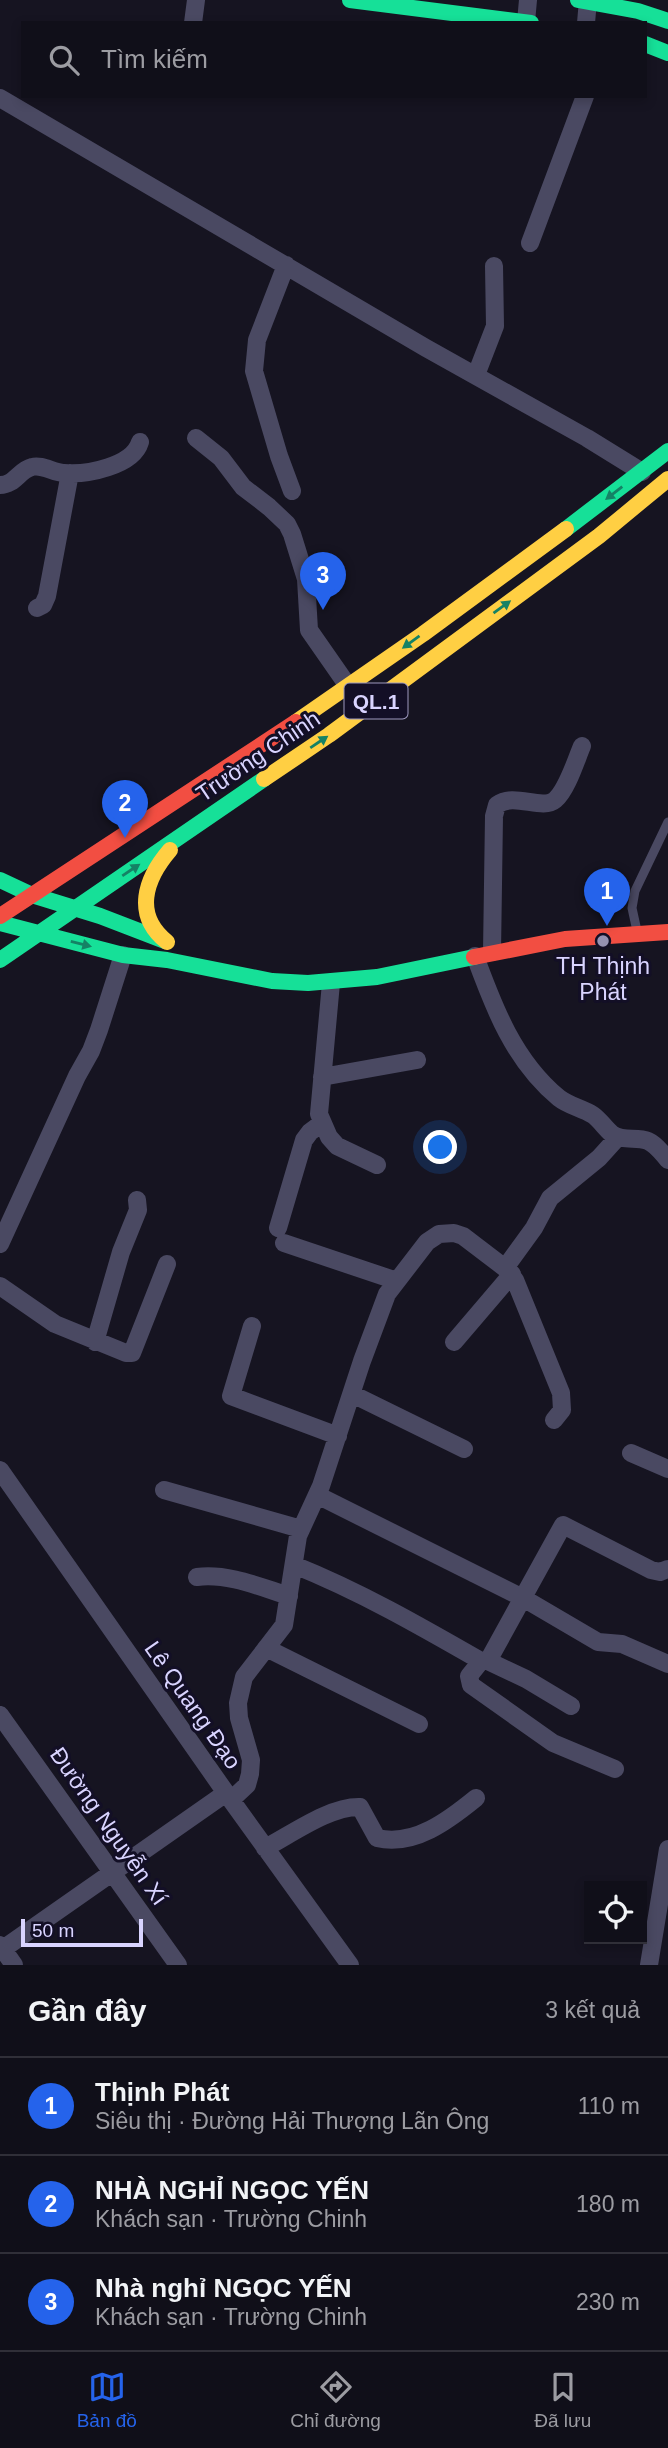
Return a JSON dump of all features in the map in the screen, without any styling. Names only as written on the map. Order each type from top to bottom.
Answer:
[{"type":"main road","points":[[350,0],[520,21]]},
{"type":"main road","points":[[584,1],[652,15],[668,21]]},
{"type":"main road","points":[[647,45],[668,53]]},
{"type":"main road","name":"Trường Chinh","points":[[0,916],[348,686],[525,561],[668,451]]},
{"type":"main road","name":"Trường Chinh","points":[[0,960],[341,727],[599,536],[668,479]]},
{"type":"main road","points":[[167,942],[152,930],[147,919],[146,901],[150,880],[160,861],[186,833]]},
{"type":"main road","points":[[0,880],[32,895],[100,916],[167,942],[240,974]]},
{"type":"main road","points":[[0,923],[123,955],[290,983],[331,983],[377,977],[576,937],[668,932]]},
{"type":"street","points":[[193,21],[195,0]]},
{"type":"street","points":[[528,0],[528,21]]},
{"type":"street","points":[[584,1],[586,21]]},
{"type":"street","points":[[0,98],[642,472]]},
{"type":"street","points":[[530,243],[584,98]]},
{"type":"street","points":[[286,265],[257,340],[254,371],[292,491]]},
{"type":"street","points":[[477,375],[495,326],[494,266]]},
{"type":"street","points":[[197,438],[221,458],[243,487],[287,524],[306,579],[309,630],[348,686]]},
{"type":"street","points":[[0,485],[11,483],[35,466],[70,474],[113,466],[127,461],[138,451],[140,442]]},
{"type":"street","points":[[37,608],[43,605],[47,596],[70,474]]},
{"type":"street","points":[[582,746],[555,800],[543,803],[507,800],[497,805],[484,954],[494,1008],[510,1039],[530,1068],[560,1098],[590,1113],[618,1137],[648,1141],[668,1160]]},
{"type":"street","points":[[0,1244],[91,1051],[123,955]]},
{"type":"street","points":[[331,983],[319,1107],[321,1123],[337,1146],[377,1165]]},
{"type":"street","points":[[322,1077],[417,1060]]},
{"type":"street","points":[[321,1123],[304,1140],[281,1236],[397,1281]]},
{"type":"street","points":[[454,1342],[508,1271],[550,1198],[599,1158],[618,1137]]},
{"type":"street","points":[[95,1342],[126,1237],[138,1210],[137,1200]]},
{"type":"street","points":[[14,1965],[1,1948],[247,1785],[251,1760],[239,1718],[244,1677],[284,1625],[295,1547],[317,1495],[387,1294],[427,1242],[439,1234],[463,1236],[508,1271],[561,1393],[562,1410],[554,1420]]},
{"type":"street","points":[[0,1286],[55,1324],[95,1342],[132,1353],[167,1264]]},
{"type":"street","points":[[252,1326],[231,1396],[338,1436]]},
{"type":"street","points":[[352,1394],[464,1449]]},
{"type":"street","points":[[631,1453],[668,1469]]},
{"type":"street","name":"Lê Quang Đạo","points":[[0,1471],[350,1965]]},
{"type":"street","points":[[164,1490],[301,1529]]},
{"type":"street","points":[[317,1495],[523,1598],[598,1643],[622,1644],[668,1664]]},
{"type":"street","points":[[615,1769],[553,1743],[471,1685],[469,1676],[484,1661],[563,1525],[651,1570],[660,1572],[668,1569]]},
{"type":"street","points":[[294,1565],[404,1617],[484,1661],[526,1679],[571,1706]]},
{"type":"street","points":[[197,1577],[231,1579],[289,1596]]},
{"type":"street","points":[[266,1648],[419,1724]]},
{"type":"street","name":"Đường Nguyễn Xí","points":[[0,1715],[178,1965]]},
{"type":"street","points":[[265,1848],[332,1812],[350,1806],[360,1807],[377,1838],[385,1840],[409,1836],[431,1830],[476,1798]]},
{"type":"street","points":[[649,1965],[668,1849]]},
{"type":"lane","points":[[637,933],[632,908],[635,891],[668,822]]},
{"type":"traffic: fast","points":[[350,0],[515,21]]},
{"type":"traffic: fast","points":[[578,0],[638,11],[668,21]]},
{"type":"traffic: fast","points":[[647,45],[668,53]]},
{"type":"traffic: fast","points":[[566,529],[668,451]]},
{"type":"traffic: fast","points":[[0,960],[264,779]]},
{"type":"traffic: fast","points":[[0,880],[32,895],[100,916],[165,941]]},
{"type":"traffic: fast","points":[[0,923],[123,955],[167,960],[272,981],[308,983],[377,977],[474,957]]},
{"type":"traffic: slow","points":[[264,779],[329,735],[599,536],[668,479]]},
{"type":"traffic: slow","points":[[296,722],[423,634],[566,529]]},
{"type":"traffic: slow","points":[[167,942],[150,920],[146,897],[154,873],[170,850]]},
{"type":"traffic: jam","points":[[0,916],[296,722]]},
{"type":"traffic: jam","points":[[474,957],[565,939],[668,932]]},
{"type":"place","name":"Nhà nghỉ NGỌC YẾN","points":[[323,610]]},
{"type":"place","name":"NHÀ NGHỈ NGỌC YẾN","points":[[125,838]]},
{"type":"place","name":"Thịnh Phát","points":[[607,926]]},
{"type":"place","name":"TH Thịnh Phát","points":[[603,941]]}]
